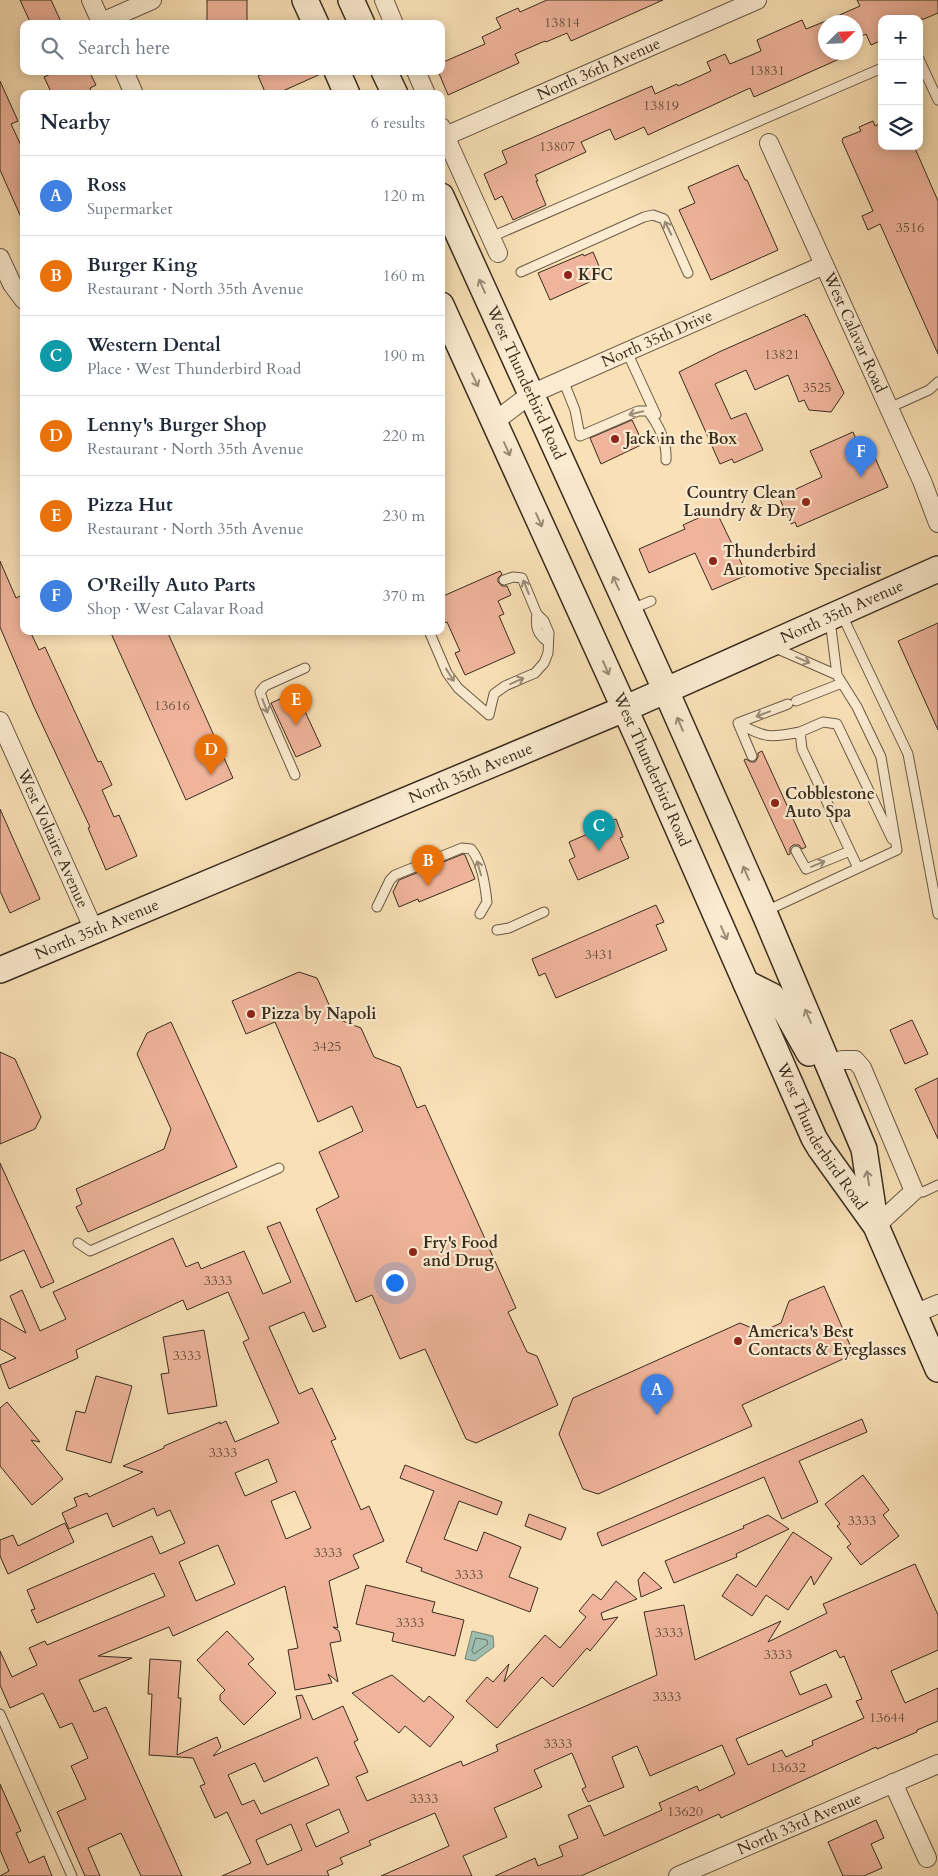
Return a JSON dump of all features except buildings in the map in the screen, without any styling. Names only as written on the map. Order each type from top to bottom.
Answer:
[{"type":"main road","points":[[305,0],[314,20]]},
{"type":"main road","points":[[351,0],[360,20]]},
{"type":"main road","points":[[339,75],[345,90]]},
{"type":"main road","points":[[386,75],[393,90]]},
{"type":"main road","name":"West Thunderbird Road","points":[[445,205],[531,394],[640,605],[666,691],[764,912],[864,1149],[876,1226]]},
{"type":"main road","name":"West Thunderbird Road","points":[[445,315],[820,1148],[876,1226],[938,1369]]},
{"type":"main road","name":"North 35th Avenue","points":[[0,970],[624,709],[938,570]]},
{"type":"main road","points":[[746,983],[772,996],[786,1012],[804,1047],[840,1093]]},
{"type":"street","points":[[91,0],[101,20]]},
{"type":"street","points":[[109,20],[152,0]]},
{"type":"street","points":[[384,0],[392,20]]},
{"type":"street","name":"North 36th Avenue","points":[[445,133],[757,0]]},
{"type":"street","points":[[126,75],[132,90]]},
{"type":"street","points":[[418,75],[424,90]]},
{"type":"street","points":[[445,138],[494,245]]},
{"type":"street","name":"West Calavar Road","points":[[769,143],[922,481],[938,523]]},
{"type":"street","points":[[0,258],[12,284],[20,296]]},
{"type":"street","name":"North 35th Drive","points":[[494,422],[531,394],[824,265]]},
{"type":"street","name":"West Voltaire Avenue","points":[[0,721],[94,930]]},
{"type":"street","points":[[828,1064],[842,1060],[855,1060],[862,1068],[914,1192]]},
{"type":"street","name":"West Thunderbird Road","points":[[876,1226],[914,1192]]},
{"type":"street","points":[[914,1314],[938,1304]]},
{"type":"street","name":"North 33rd Avenue","points":[[678,1876],[712,1869],[893,1783],[938,1764]]},
{"type":"street","points":[[893,1783],[927,1858]]},
{"type":"lane","points":[[919,60],[938,100]]},
{"type":"lane","points":[[494,245],[878,70]]},
{"type":"lane","points":[[521,272],[644,216],[653,215],[664,219],[688,273]]},
{"type":"lane","points":[[563,380],[575,410],[580,436],[638,411],[648,411],[658,426],[666,444],[666,460],[670,458],[670,444],[627,352]]},
{"type":"lane","points":[[889,408],[929,390],[938,382]]},
{"type":"lane","points":[[431,635],[447,673],[458,688],[489,715],[494,694],[505,686],[535,673],[544,663],[548,653],[549,633],[544,621],[537,614],[522,578],[513,577],[504,580]]},
{"type":"lane","points":[[835,615],[837,675],[857,706],[881,757],[897,850]]},
{"type":"lane","points":[[835,615],[908,754],[938,914]]},
{"type":"lane","points":[[768,645],[837,675]]},
{"type":"lane","points":[[295,774],[260,692],[265,686],[306,668]]},
{"type":"lane","points":[[738,723],[842,683]]},
{"type":"lane","points":[[738,723],[757,734],[776,737],[800,732],[822,722],[837,724],[897,850]]},
{"type":"lane","points":[[738,723],[752,756]]},
{"type":"lane","points":[[800,732],[802,749],[858,868]]},
{"type":"lane","points":[[378,907],[394,875],[462,848],[470,850],[475,855],[480,867],[487,902],[480,914]]},
{"type":"lane","points":[[764,912],[897,850]]},
{"type":"lane","points":[[796,852],[806,870],[850,851]]},
{"type":"lane","points":[[497,930],[509,928],[544,912]]},
{"type":"lane","points":[[78,1243],[90,1251],[279,1168]]},
{"type":"lane","points":[[914,1192],[923,1192],[938,1185]]},
{"type":"lane","points":[[0,1714],[72,1876]]},
{"type":"water","points":[[472,1631],[493,1636],[494,1647],[475,1661],[465,1659]]},
{"type":"place","name":"KFC","points":[[568,275]]},
{"type":"place","name":"Jack in the Box","points":[[615,439]]},
{"type":"place","name":"O'Reilly Auto Parts","points":[[861,477]]},
{"type":"place","name":"Country Clean Laundry & Dry","points":[[806,502]]},
{"type":"place","name":"Thunderbird Automotive Specialist","points":[[713,561]]},
{"type":"place","name":"Pizza Hut","points":[[296,725]]},
{"type":"place","name":"Lenny's Burger Shop","points":[[211,775]]},
{"type":"place","name":"Cobblestone Auto Spa","points":[[775,803]]},
{"type":"place","name":"Western Dental","points":[[599,851]]},
{"type":"place","name":"Burger King","points":[[428,886]]},
{"type":"place","name":"Pizza by Napoli","points":[[251,1014]]},
{"type":"place","name":"Fry's Food and Drug","points":[[413,1252]]},
{"type":"place","name":"America's Best Contacts & Eyeglasses","points":[[738,1341]]},
{"type":"place","name":"Ross","points":[[657,1415]]}]
